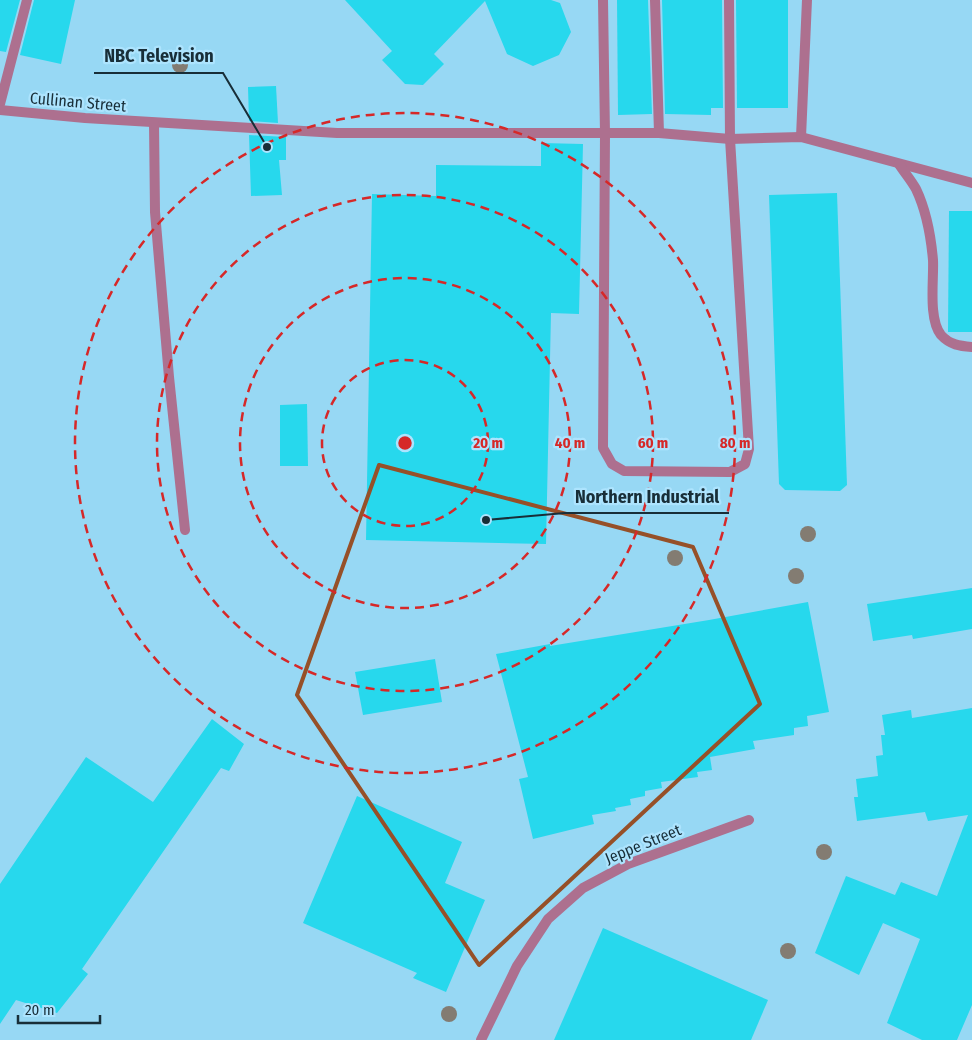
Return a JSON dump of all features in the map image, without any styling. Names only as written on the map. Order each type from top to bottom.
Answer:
[{"type":"lane","points":[[0,104],[27,0]]},
{"type":"lane","points":[[603,0],[605,134],[604,448],[612,464],[624,471],[730,472],[745,464],[749,449],[730,139],[729,0]]},
{"type":"lane","points":[[655,0],[659,133]]},
{"type":"lane","points":[[801,137],[807,0]]},
{"type":"lane","name":"Cullinan Street","points":[[0,110],[154,123],[337,133],[659,133],[730,139],[801,137],[972,184]]},
{"type":"lane","points":[[154,123],[155,212],[168,377],[186,530]]},
{"type":"lane","points":[[899,164],[916,189],[929,232],[933,260],[933,311],[941,334],[957,346],[972,347]]},
{"type":"lane","name":"Jeppe Street","points":[[481,1040],[517,966],[548,919],[583,888],[628,864],[749,820]]},
{"type":"highlighted area","points":[[379,465],[693,547],[760,704],[479,965],[297,695]]},
{"type":"shaded area","points":[[0,0],[972,0],[972,1040],[0,1040]]},
{"type":"building","points":[[0,0],[20,0],[6,52],[0,51]]},
{"type":"building","points":[[34,0],[75,0],[61,64],[20,55]]},
{"type":"building","points":[[345,0],[551,0],[560,3],[571,32],[559,55],[533,66],[507,54],[485,1],[434,54],[444,64],[423,85],[405,84],[382,60],[392,51]]},
{"type":"building","points":[[617,0],[648,0],[652,114],[618,115]]},
{"type":"building","points":[[662,0],[722,0],[723,108],[711,108],[711,115],[665,114]]},
{"type":"building","points":[[736,0],[788,0],[788,108],[737,108]]},
{"type":"building","points":[[276,86],[278,123],[249,121],[248,87]]},
{"type":"building","points":[[249,135],[286,137],[286,160],[279,160],[282,195],[251,196]]},
{"type":"building","points":[[541,143],[583,144],[579,314],[551,313],[546,544],[366,540],[372,194],[436,196],[436,165],[541,166]]},
{"type":"building","points":[[837,193],[847,485],[840,491],[785,490],[779,484],[769,195]]},
{"type":"building","points":[[949,211],[972,211],[972,332],[948,332]]},
{"type":"building","points":[[307,404],[308,466],[280,466],[280,405]]},
{"type":"building","points":[[972,588],[972,629],[913,639],[912,635],[873,641],[867,604]]},
{"type":"building","points":[[808,602],[829,712],[807,716],[808,726],[794,728],[794,735],[753,741],[755,749],[710,757],[712,770],[697,772],[698,777],[661,782],[662,788],[645,791],[645,796],[630,799],[631,805],[615,808],[616,811],[592,815],[594,824],[533,839],[519,779],[528,777],[496,654]]},
{"type":"building","points":[[435,659],[442,702],[363,715],[355,672]]},
{"type":"building","points":[[972,708],[972,1005],[957,1040],[922,1040],[887,1023],[920,939],[883,923],[859,975],[815,953],[846,876],[895,895],[901,882],[937,896],[968,815],[928,821],[925,812],[857,821],[854,797],[858,797],[856,779],[878,776],[876,756],[883,755],[881,735],[885,735],[882,715],[911,710],[912,718]]},
{"type":"building","points":[[212,719],[244,744],[229,771],[221,768],[82,969],[88,974],[57,1013],[16,1000],[0,1024],[0,884],[86,757],[153,802]]},
{"type":"building","points":[[357,796],[462,842],[445,883],[485,900],[446,992],[413,978],[417,973],[303,923]]},
{"type":"building","points":[[603,928],[768,1000],[751,1040],[554,1040]]},
{"type":"place","name":"NBC Television","points":[[267,147]]},
{"type":"place","name":"Northern Industrial","points":[[486,520]]}]
